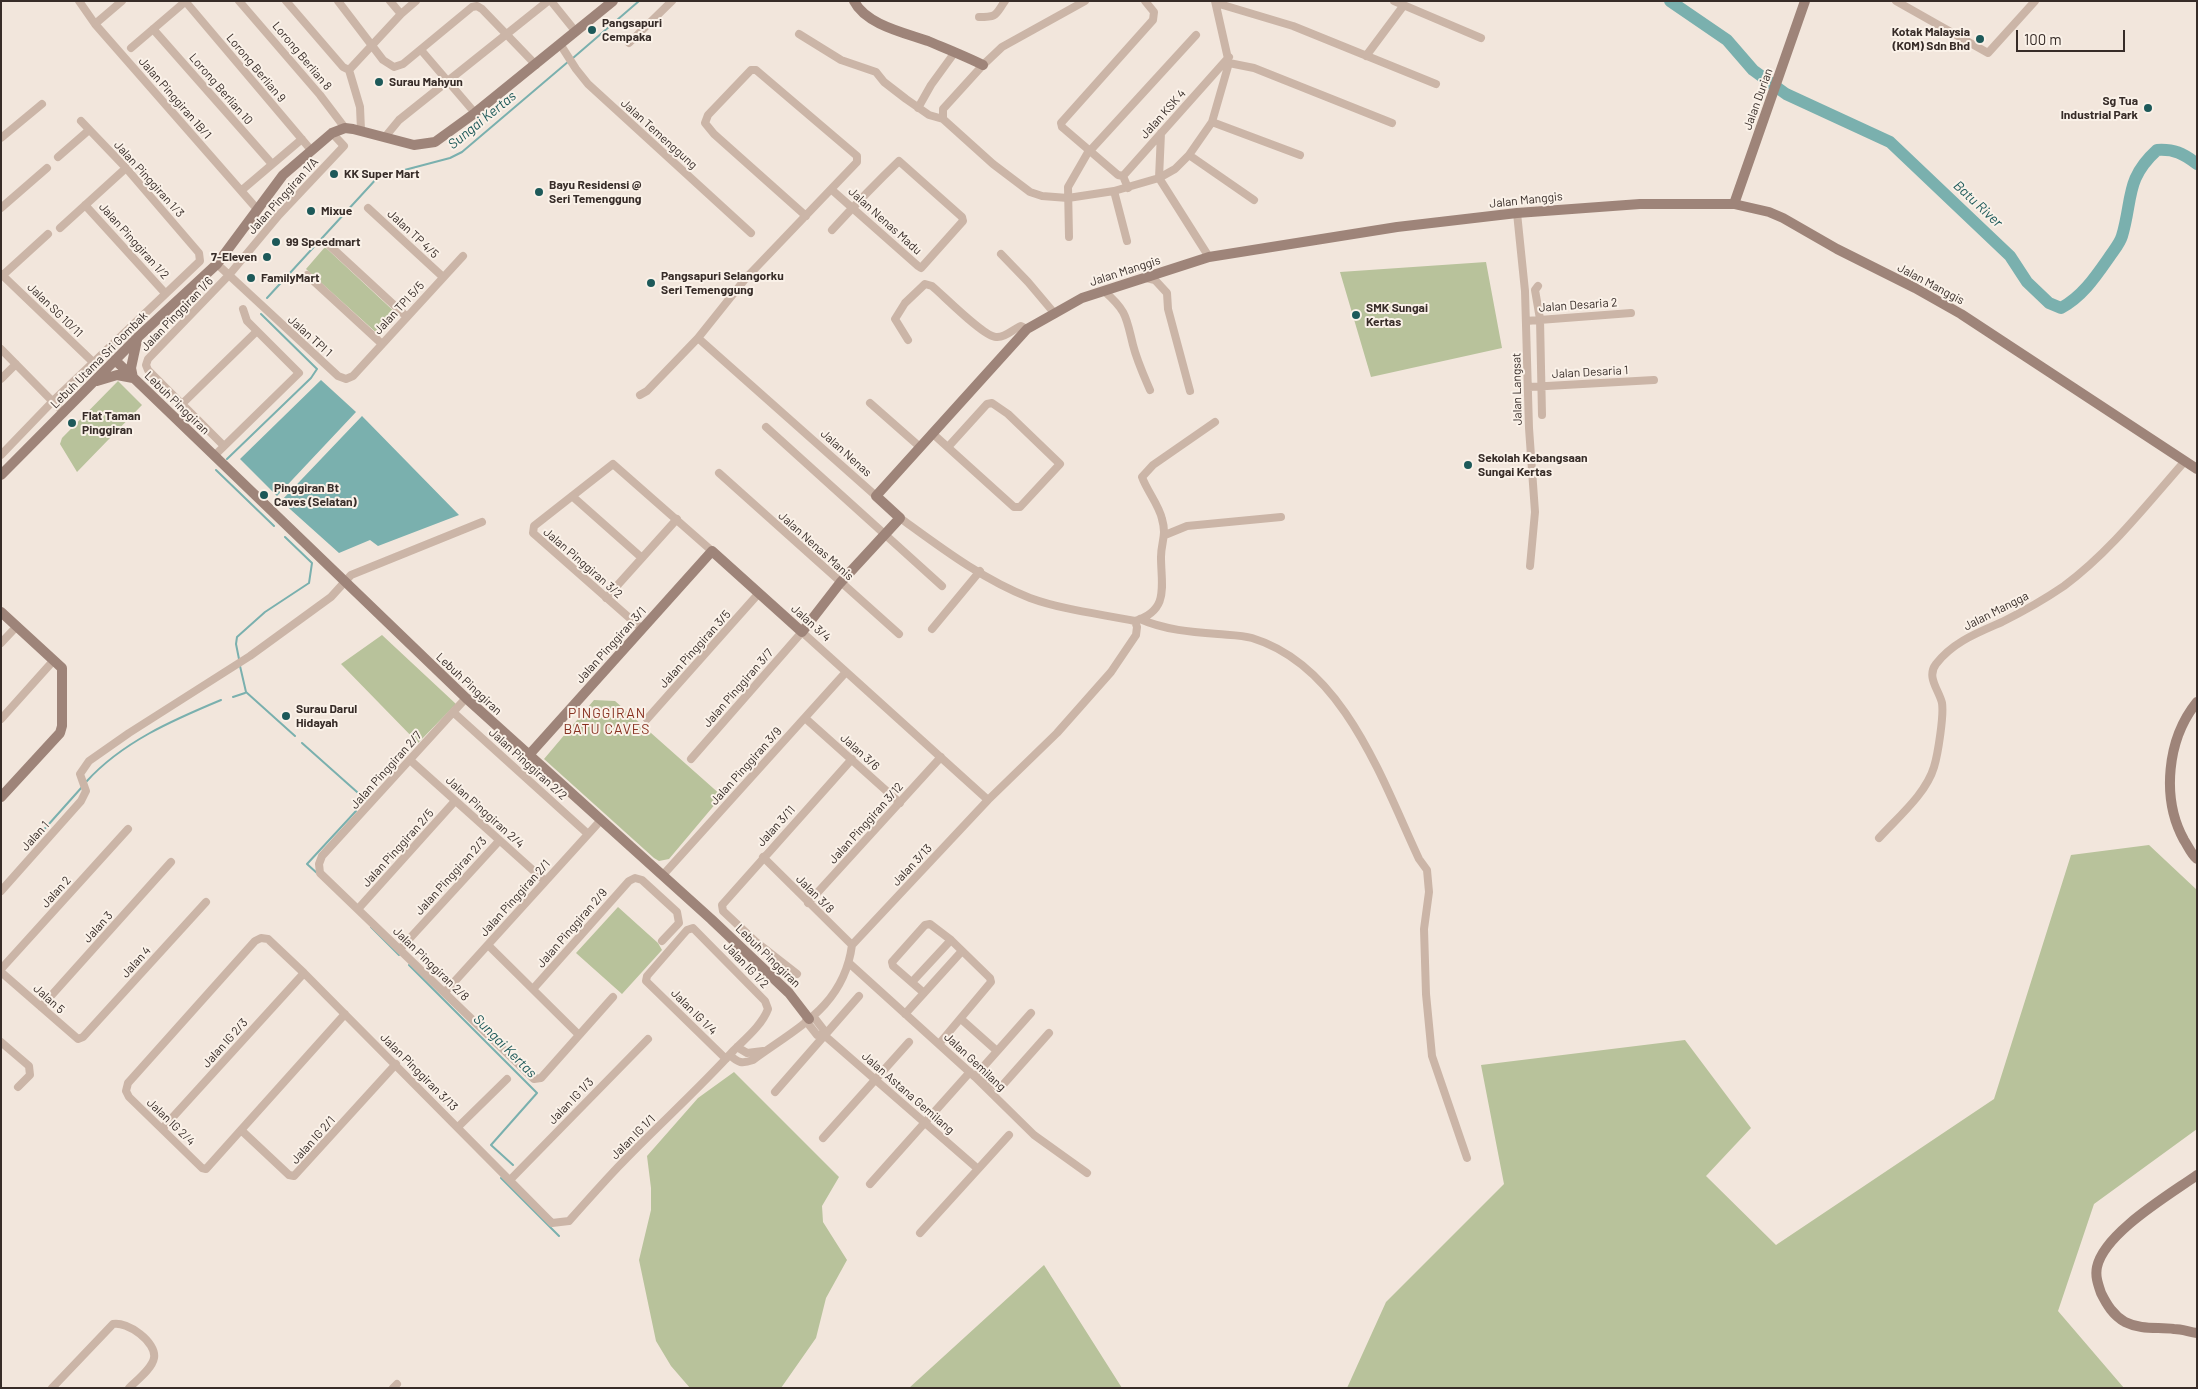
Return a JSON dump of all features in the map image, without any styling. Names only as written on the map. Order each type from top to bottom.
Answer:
[{"type":"street","name":"Jalan Pinggiran 1B/1","points":[[79,1],[95,24],[257,209]]},
{"type":"street","points":[[95,24],[122,1]]},
{"type":"street","points":[[131,48],[185,1]]},
{"type":"street","name":"Lorong Berlian 9","points":[[185,1],[311,150]]},
{"type":"street","name":"Lorong Berlian 8","points":[[239,1],[320,95],[345,128]]},
{"type":"street","points":[[286,1],[343,67],[349,70],[360,107],[361,130]]},
{"type":"street","points":[[338,1],[383,60],[394,67],[403,64],[472,7],[477,6],[536,64]]},
{"type":"street","points":[[390,1],[401,14]]},
{"type":"street","points":[[349,70],[401,14],[416,1]]},
{"type":"street","points":[[385,138],[398,120],[550,1],[576,32]]},
{"type":"street","points":[[345,128],[361,130],[414,145],[435,142],[536,64],[563,47],[576,32],[613,1]]},
{"type":"street","points":[[629,43],[672,1]]},
{"type":"street","points":[[854,1],[869,16],[884,26],[983,64]]},
{"type":"street","points":[[979,17],[992,17],[998,14],[1005,1]]},
{"type":"street","points":[[943,119],[944,110],[983,64],[1002,47],[1085,1]]},
{"type":"street","points":[[1128,188],[1123,176],[1118,175],[1062,127],[1062,120],[1153,20],[1154,12],[1145,1]]},
{"type":"street","points":[[1394,1],[1481,38]]},
{"type":"street","points":[[1366,56],[1407,6],[1420,1]]},
{"type":"street","name":"Jalan Durian","points":[[1734,204],[1805,1]]},
{"type":"street","points":[[1896,1],[1988,53],[2034,1]]},
{"type":"street","points":[[1215,2],[1293,26],[1436,84]]},
{"type":"street","points":[[799,34],[840,60],[876,72],[884,82],[918,108],[929,115],[943,119],[993,164],[1030,192],[1042,196],[1068,198],[1128,188],[1159,178],[1175,169],[1189,155],[1212,122],[1229,60],[1215,2]]},
{"type":"street","name":"Lorong Berlian 10","points":[[153,29],[272,164]]},
{"type":"street","points":[[1069,237],[1068,187],[1090,151],[1196,35]]},
{"type":"street","name":"Jalan Temenggung","points":[[563,47],[576,70],[588,84],[751,233]]},
{"type":"street","points":[[421,50],[475,113]]},
{"type":"street","points":[[918,108],[931,85],[955,52]]},
{"type":"street","points":[[1229,60],[1392,122]]},
{"type":"street","name":"Jalan KSK 4","points":[[1123,176],[1229,60]]},
{"type":"street","points":[[640,395],[647,391],[698,338],[746,278],[832,190],[857,162],[857,156],[756,70],[751,70],[708,115],[705,123],[714,134],[806,216]]},
{"type":"street","points":[[1,138],[42,104]]},
{"type":"street","name":"Jalan Pinggiran 1/3","points":[[81,121],[126,168],[199,253],[200,261],[166,293]]},
{"type":"street","points":[[1212,122],[1300,155]]},
{"type":"street","name":"Lebuh Utama Sri Gombak","points":[[1,475],[97,381],[137,338],[217,264],[276,182],[332,133],[345,128]]},
{"type":"street","points":[[58,157],[89,130]]},
{"type":"street","name":"Jalan Pinggiran 1/A","points":[[229,276],[279,215],[344,146],[332,133]]},
{"type":"street","points":[[1161,133],[1159,178],[1209,257]]},
{"type":"street","points":[[242,190],[302,139]]},
{"type":"street","points":[[1189,155],[1254,200]]},
{"type":"street","name":"Jalan Nenas Madu","points":[[832,190],[921,268],[962,224],[962,217],[899,161],[853,207]]},
{"type":"street","points":[[1,208],[47,168]]},
{"type":"street","points":[[60,228],[126,168]]},
{"type":"street","points":[[1114,191],[1127,241]]},
{"type":"street","name":"Jalan Manggis","points":[[876,496],[1026,330],[1082,298],[1209,257],[1396,227],[1606,205],[1734,204],[1769,212],[1783,218],[1837,249],[1915,288],[1961,314],[2197,469]]},
{"type":"street","name":"Jalan Pinggiran 1/2","points":[[85,205],[166,293]]},
{"type":"street","points":[[832,230],[853,207]]},
{"type":"street","name":"Jalan TP 4/5","points":[[368,208],[443,277]]},
{"type":"street","name":"Jalan Langsat","points":[[1517,213],[1526,321],[1535,512],[1530,566]]},
{"type":"street","points":[[2,274],[48,234]]},
{"type":"street","points":[[330,246],[407,316]]},
{"type":"street","points":[[1000,254],[1028,282],[1055,314]]},
{"type":"street","name":"Jalan TPI 5/5","points":[[353,376],[463,256]]},
{"type":"street","name":"Jalan TPI 1","points":[[217,264],[338,376],[346,379],[353,376]]},
{"type":"street","name":"Jalan SG 10/11","points":[[2,274],[94,363]]},
{"type":"street","points":[[307,275],[382,344]]},
{"type":"street","name":"Jalan Pinggiran 1/6","points":[[183,403],[148,370],[146,365],[148,359],[229,276]]},
{"type":"street","points":[[1146,278],[1156,280],[1167,293],[1168,309],[1190,392]]},
{"type":"street","points":[[908,340],[895,319],[905,303],[924,284],[932,286],[992,337],[999,338],[1021,326],[1026,330]]},
{"type":"street","points":[[1538,286],[1535,290],[1540,319],[1542,415]]},
{"type":"street","points":[[1104,291],[1124,312],[1130,327],[1133,346],[1150,390]]},
{"type":"street","points":[[1,455],[166,293]]},
{"type":"street","points":[[214,456],[299,373],[247,321],[243,309]]},
{"type":"street","name":"Jalan Desaria 2","points":[[1526,321],[1631,313]]},
{"type":"street","points":[[224,446],[183,403],[257,331]]},
{"type":"street","points":[[97,381],[117,376],[133,378],[131,368],[137,338]]},
{"type":"street","name":"Jalan Nenas","points":[[698,338],[900,518],[956,558],[980,571],[1031,598],[1138,620],[1166,628],[1252,638],[1305,665],[1346,714],[1374,760],[1419,859],[1427,870],[1429,892],[1424,929],[1426,994],[1432,1056],[1467,1158]]},
{"type":"street","points":[[1,349],[64,413]]},
{"type":"street","name":"Lebuh Pinggiran","points":[[115,360],[466,698],[789,993],[810,1019]]},
{"type":"street","points":[[1,379],[16,364]]},
{"type":"street","name":"Jalan Desaria 1","points":[[1529,387],[1654,380]]},
{"type":"street","points":[[870,402],[920,447]]},
{"type":"street","points":[[932,433],[1014,507],[1020,507],[1060,464],[1008,414],[997,406],[987,404],[948,447]]},
{"type":"street","points":[[1138,620],[1148,616],[1155,610],[1162,595],[1161,555],[1166,535],[1162,518],[1142,478],[1153,465],[1215,422]]},
{"type":"street","points":[[766,427],[942,586]]},
{"type":"street","name":"Jalan Mangga","points":[[1879,838],[1922,790],[1934,767],[1939,743],[1942,705],[1932,678],[1934,666],[1945,654],[1970,635],[2001,622],[2048,596],[2095,561],[2185,461]]},
{"type":"street","name":"Jalan 3/4","points":[[572,496],[610,466],[616,466],[988,800]]},
{"type":"street","name":"Jalan Nenas Manis","points":[[719,473],[899,634]]},
{"type":"street","points":[[572,496],[642,558]]},
{"type":"street","name":"Jalan Pinggiran 3/2","points":[[572,496],[534,526],[532,533],[642,629]]},
{"type":"street","points":[[1166,535],[1187,526],[1281,517]]},
{"type":"street","points":[[802,632],[840,583],[900,518]]},
{"type":"street","points":[[606,598],[677,519]]},
{"type":"street","points":[[344,582],[351,575],[482,522]]},
{"type":"street","name":"Jalan Pinggiran 3/1","points":[[528,756],[712,551]]},
{"type":"street","points":[[932,629],[980,571]]},
{"type":"street","name":"Jalan 1","points":[[1,891],[85,794],[81,779],[82,769],[89,761],[129,733],[250,656],[331,597],[344,582]]},
{"type":"street","name":"Jalan Pinggiran 3/5","points":[[647,719],[759,594]]},
{"type":"street","points":[[1,612],[62,668],[62,726],[60,733],[1,797]]},
{"type":"street","name":"Jalan 3/13","points":[[852,945],[988,800],[1051,740],[1111,672],[1136,635],[1138,620]]},
{"type":"street","points":[[1,643],[17,626]]},
{"type":"street","name":"Jalan Pinggiran 3/7","points":[[691,759],[802,632]]},
{"type":"street","points":[[1,719],[54,660]]},
{"type":"street","name":"Jalan Pinggiran 3/9","points":[[662,875],[846,672]]},
{"type":"street","name":"Jalan Pinggiran 2/7","points":[[322,856],[466,698]]},
{"type":"street","points":[[2197,702],[2188,713],[2178,735],[2171,763],[2172,810],[2181,833],[2197,859]]},
{"type":"street","name":"Jalan Pinggiran 2/2","points":[[453,712],[588,834]]},
{"type":"street","name":"Jalan 3/6","points":[[805,718],[900,803]]},
{"type":"street","name":"Jalan Pinggiran 3/12","points":[[808,904],[941,757]]},
{"type":"street","name":"Jalan 3/11","points":[[797,974],[756,942],[723,911],[722,905],[852,759]]},
{"type":"street","name":"Jalan Pinggiran 2/4","points":[[410,760],[545,881]]},
{"type":"street","name":"Jalan Pinggiran 2/5","points":[[358,909],[455,801]]},
{"type":"street","name":"Jalan Pinggiran 2/1","points":[[445,992],[601,820]]},
{"type":"street","name":"Jalan 2","points":[[1,970],[128,829]]},
{"type":"street","name":"Jalan Pinggiran 2/3","points":[[400,949],[499,841]]},
{"type":"street","name":"Jalan Pinggiran 2/8","points":[[322,856],[319,864],[320,873],[445,992],[528,1075],[534,1079],[541,1078],[579,1035]]},
{"type":"street","name":"Jalan 3/8","points":[[763,857],[808,904],[852,945]]},
{"type":"street","name":"Jalan 3","points":[[41,1008],[171,862]]},
{"type":"street","name":"Jalan Pinggiran 2/9","points":[[533,989],[629,881],[635,878],[642,880],[677,912],[679,923],[662,941]]},
{"type":"street","name":"Jalan 4","points":[[83,1037],[206,902]]},
{"type":"street","points":[[924,993],[892,966],[894,959],[925,925],[930,924],[951,940],[990,978],[990,984],[939,1044]]},
{"type":"street","name":"Jalan IG 1/4","points":[[699,933],[693,928],[687,930],[646,976],[646,981],[728,1057]]},
{"type":"street","name":"Jalan IG 1/2","points":[[699,933],[765,1001],[768,1009],[765,1017]]},
{"type":"street","name":"Jalan IG 2/4","points":[[268,939],[261,938],[255,941],[128,1083],[126,1091],[129,1097],[202,1168],[206,1169],[345,1014]]},
{"type":"street","name":"Jalan Pinggiran 3/13","points":[[268,939],[396,1064],[552,1222]]},
{"type":"street","points":[[912,982],[951,940]]},
{"type":"street","points":[[488,945],[579,1035],[613,997]]},
{"type":"street","points":[[728,1057],[738,1062],[746,1063],[810,1019],[835,993],[849,963],[852,945]]},
{"type":"street","points":[[905,1014],[962,951]]},
{"type":"street","name":"Jalan Gemilang","points":[[849,963],[975,1074],[1034,1135],[1088,1173]]},
{"type":"street","name":"Jalan 5","points":[[1,970],[73,1036],[78,1039],[83,1037]]},
{"type":"street","name":"Jalan IG 2/3","points":[[162,1129],[304,973]]},
{"type":"street","points":[[775,1092],[859,996]]},
{"type":"street","points":[[870,1184],[1031,1013]]},
{"type":"street","name":"Jalan IG 1/1","points":[[552,1222],[569,1221],[618,1167],[728,1057],[765,1017]]},
{"type":"street","name":"Jalan Astana Gemilang","points":[[810,1019],[823,1029],[824,1035],[978,1169]]},
{"type":"street","points":[[961,1019],[997,1051]]},
{"type":"street","points":[[975,1074],[997,1087],[1002,1087],[1050,1033]]},
{"type":"street","name":"Jalan IG 1/3","points":[[510,1180],[648,1039]]},
{"type":"street","points":[[1,1042],[29,1066],[30,1075],[18,1087]]},
{"type":"street","points":[[823,1138],[909,1042]]},
{"type":"street","points":[[737,1047],[747,1052],[765,1051]]},
{"type":"street","name":"Jalan IG 2/1","points":[[240,1130],[289,1176],[294,1176],[396,1064]]},
{"type":"street","points":[[458,1127],[507,1079]]},
{"type":"street","points":[[920,1233],[1009,1135]]},
{"type":"street","points":[[2197,1175],[2124,1227],[2108,1244],[2097,1267],[2096,1281],[2114,1314],[2126,1322],[2146,1329],[2174,1329],[2197,1333]]},
{"type":"street","points":[[52,1388],[113,1324],[119,1323],[127,1325],[141,1335],[153,1348],[155,1355],[150,1366],[129,1388]]},
{"type":"green space","points":[[325,247],[398,315],[380,336],[306,269]]},
{"type":"green space","points":[[1486,262],[1502,348],[1371,377],[1340,272]]},
{"type":"green space","points":[[118,381],[142,405],[77,472],[60,444],[62,438]]},
{"type":"green space","points":[[382,635],[456,704],[418,743],[341,664]]},
{"type":"green space","points":[[594,700],[615,701],[722,796],[669,859],[659,861],[654,858],[544,759]]},
{"type":"green space","points":[[2149,845],[2197,890],[2197,1129],[2094,1204],[2058,1311],[2124,1388],[1347,1388],[1386,1302],[1504,1184],[1481,1065],[1685,1040],[1751,1128],[1706,1176],[1776,1245],[1994,1099],[2071,855]]},
{"type":"green space","points":[[618,907],[658,943],[662,950],[622,994],[576,953]]},
{"type":"green space","points":[[734,1072],[839,1177],[822,1206],[823,1222],[847,1260],[826,1298],[816,1338],[781,1388],[690,1388],[671,1366],[656,1341],[639,1260],[651,1210],[651,1188],[647,1156],[698,1098]]},
{"type":"green space","points":[[1044,1265],[1122,1388],[909,1388]]},
{"type":"water","points":[[321,380],[356,412],[277,496],[240,459]]},
{"type":"water","points":[[362,416],[459,515],[378,546],[370,540],[339,553],[281,501]]},
{"type":"waterway","name":"Sungai Kertas","points":[[573,58],[639,1]]},
{"type":"waterway","name":"Sungai Kertas","points":[[958,1],[978,1]]},
{"type":"waterway","name":"Batu River","points":[[1670,1],[1727,40],[1753,70],[1786,94],[1890,142],[2010,256],[2027,282],[2049,303],[2061,308],[2076,298],[2088,285],[2118,244],[2122,236],[2135,180],[2140,170],[2157,150],[2168,150],[2183,154],[2197,164]]},
{"type":"waterway","name":"Sungai Kertas","points":[[267,298],[378,177],[450,158],[462,152],[569,61]]},
{"type":"waterway","name":"Sungai Kertas","points":[[227,459],[311,378],[317,369],[261,314]]},
{"type":"waterway","name":"Sungai Kertas","points":[[216,470],[274,526]]},
{"type":"waterway","name":"Sungai Kertas","points":[[239,659],[236,644],[237,637],[265,612],[309,583],[312,563],[285,537]]},
{"type":"waterway","name":"Sungai Kertas","points":[[240,666],[246,692],[295,736]]},
{"type":"waterway","points":[[233,697],[245,693]]},
{"type":"waterway","points":[[86,782],[100,768],[132,744],[167,724],[221,700]]},
{"type":"waterway","name":"Sungai Kertas","points":[[302,743],[366,800]]},
{"type":"waterway","points":[[40,834],[82,787]]},
{"type":"waterway","name":"Sungai Kertas","points":[[318,874],[307,864],[356,811]]},
{"type":"waterway","points":[[371,927],[399,955]]},
{"type":"waterway","name":"Sungai Kertas","points":[[409,965],[537,1093],[491,1145],[513,1165]]},
{"type":"waterway","name":"Sungai Kertas","points":[[501,1178],[559,1236]]},
{"type":"place","name":"Pangsapuri Cempaka","points":[[592,30]]},
{"type":"place","name":"Kotak Malaysia (KOM) Sdn Bhd","points":[[1980,39]]},
{"type":"place","name":"Surau Mahyun","points":[[379,82]]},
{"type":"place","name":"Sg Tua Industrial Park","points":[[2148,108]]},
{"type":"place","name":"KK Super Mart","points":[[334,174]]},
{"type":"place","name":"Bayu Residensi @ Seri Temenggung","points":[[539,192]]},
{"type":"place","name":"Mixue","points":[[311,211]]},
{"type":"place","name":"99 Speedmart","points":[[276,242]]},
{"type":"place","name":"7-Eleven","points":[[267,257]]},
{"type":"place","name":"FamilyMart","points":[[251,278]]},
{"type":"place","name":"Pangsapuri Selangorku Seri Temenggung","points":[[651,283]]},
{"type":"place","name":"SMK Sungai Kertas","points":[[1356,315]]},
{"type":"place","name":"Flat Taman Pinggiran","points":[[72,423]]},
{"type":"place","name":"Sekolah Kebangsaan Sungai Kertas","points":[[1468,465]]},
{"type":"place","name":"Pinggiran Bt Caves (Selatan)","points":[[264,495]]},
{"type":"place","name":"Surau Darul Hidayah","points":[[286,716]]},
{"type":"district","name":"PINGGIRAN BATU CAVES","points":[[607,722]]}]
